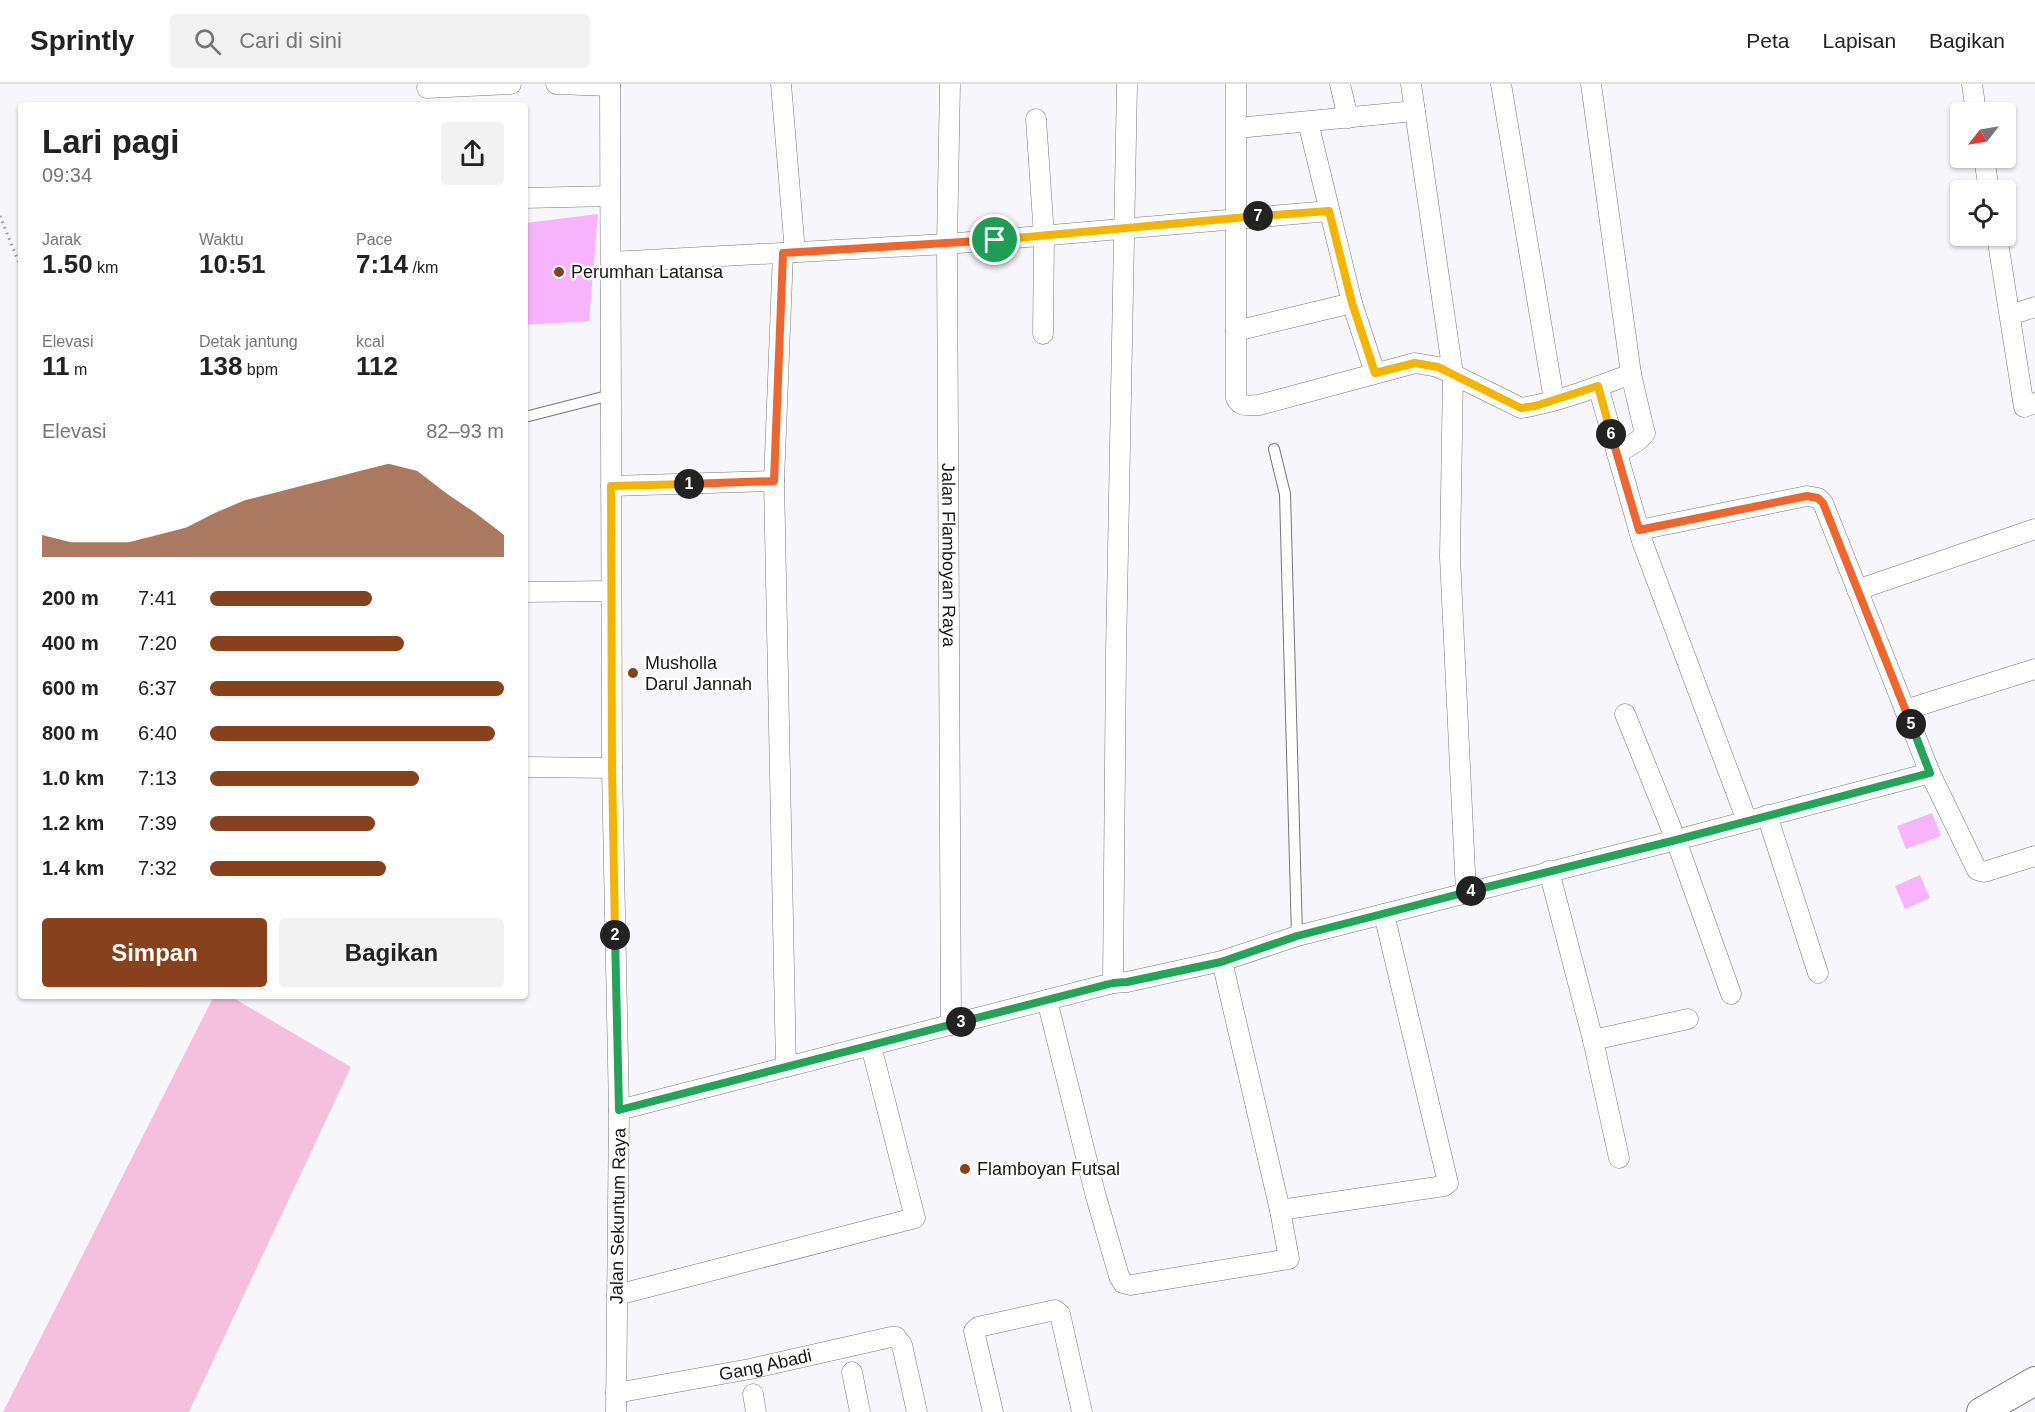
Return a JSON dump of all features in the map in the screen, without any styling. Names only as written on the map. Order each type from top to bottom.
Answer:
[{"type":"main road","points":[[1981,1412],[2035,1381]]},
{"type":"street","points":[[427,88],[511,84]]},
{"type":"street","points":[[556,84],[610,85]]},
{"type":"street","points":[[781,84],[789,252],[774,481],[786,1067]]},
{"type":"street","name":"Jalan Flamboyan Raya","points":[[950,84],[947,244],[951,1025]]},
{"type":"street","points":[[1113,983],[1116,641],[1127,84]]},
{"type":"street","points":[[1236,84],[1236,398],[1244,406],[1260,405],[1415,363],[1438,367],[1521,408],[1554,400],[1631,374]]},
{"type":"street","points":[[1340,84],[1348,118]]},
{"type":"street","points":[[1411,84],[1453,374],[1449,557],[1466,893]]},
{"type":"street","points":[[1501,84],[1554,400]]},
{"type":"street","points":[[1591,84],[1631,374],[1645,433],[1639,440],[1617,454]]},
{"type":"street","points":[[1972,84],[1975,102]]},
{"type":"street","name":"Jalan Sekuntum Raya","points":[[610,85],[610,591],[619,1110],[616,1403]]},
{"type":"street","points":[[1236,128],[1415,111]]},
{"type":"street","points":[[1036,119],[1044,236],[1042,334]]},
{"type":"street","points":[[1308,122],[1352,303],[1375,373]]},
{"type":"street","points":[[528,198],[610,196]]},
{"type":"street","points":[[611,262],[947,244],[1329,211]]},
{"type":"street","points":[[1998,246],[2024,407],[2035,403]]},
{"type":"street","points":[[1236,332],[1352,303]]},
{"type":"street","points":[[2010,315],[2035,308]]},
{"type":"street","points":[[1598,386],[1639,530],[1746,821]]},
{"type":"street","points":[[611,486],[774,481]]},
{"type":"street","points":[[1639,530],[1807,496],[1813,496],[1823,503],[1930,773],[1977,870],[1984,872],[2035,856]]},
{"type":"street","points":[[1857,590],[2035,530]]},
{"type":"street","points":[[528,592],[610,591]]},
{"type":"street","points":[[1905,710],[2035,669]]},
{"type":"street","points":[[1625,714],[1676,840],[1731,994]]},
{"type":"street","points":[[528,767],[612,768]]},
{"type":"street","points":[[619,1110],[1113,983],[1221,962],[1297,936],[1930,773]]},
{"type":"street","points":[[1767,815],[1818,972]]},
{"type":"street","points":[[1549,871],[1593,1041],[1619,1158]]},
{"type":"street","points":[[1280,1210],[1444,1186],[1448,1183],[1384,914]]},
{"type":"street","points":[[1047,1000],[1095,1193],[1123,1283],[1131,1285],[1289,1259],[1280,1210],[1221,962]]},
{"type":"street","points":[[1593,1041],[1688,1019]]},
{"type":"street","points":[[617,1295],[915,1218],[871,1046]]},
{"type":"street","points":[[993,1412],[974,1331],[978,1327],[1055,1310],[1060,1314],[1082,1412]]},
{"type":"street","name":"Gang Abadi","points":[[616,1403],[891,1336],[900,1341],[904,1351],[917,1412]]},
{"type":"street","points":[[852,1372],[860,1412]]},
{"type":"lane","points":[[528,416],[611,395]]},
{"type":"lane","points":[[1274,449],[1285,494],[1297,936]]},
{"type":"path","points":[[0,216],[18,261]]},
{"type":"shaded area","points":[[212,999],[235,999],[351,1067],[189,1412],[3,1412]]},
{"type":"building","name":"Perumhan Latansa","points":[[598,214],[589,321],[528,325],[528,223]]},
{"type":"building","points":[[1932,813],[1941,836],[1906,849],[1897,826]]},
{"type":"building","points":[[1920,875],[1930,898],[1905,909],[1895,886]]},
{"type":"place","name":"Perumhan Latansa","points":[[559,272]]},
{"type":"place","name":"Musholla Darul Jannah","points":[[633,673]]},
{"type":"place","name":"Flamboyan Futsal","points":[[965,1169]]},
{"type":"route","points":[[1329,211],[1352,303],[1375,373],[1415,363],[1438,367],[1521,408],[1535,406],[1598,386],[1639,530],[1807,496],[1818,498],[1823,503],[1930,773],[1297,936],[1221,962],[1113,983],[619,1110],[612,768],[611,486],[774,481],[783,253],[995,240],[1329,211]]}]
